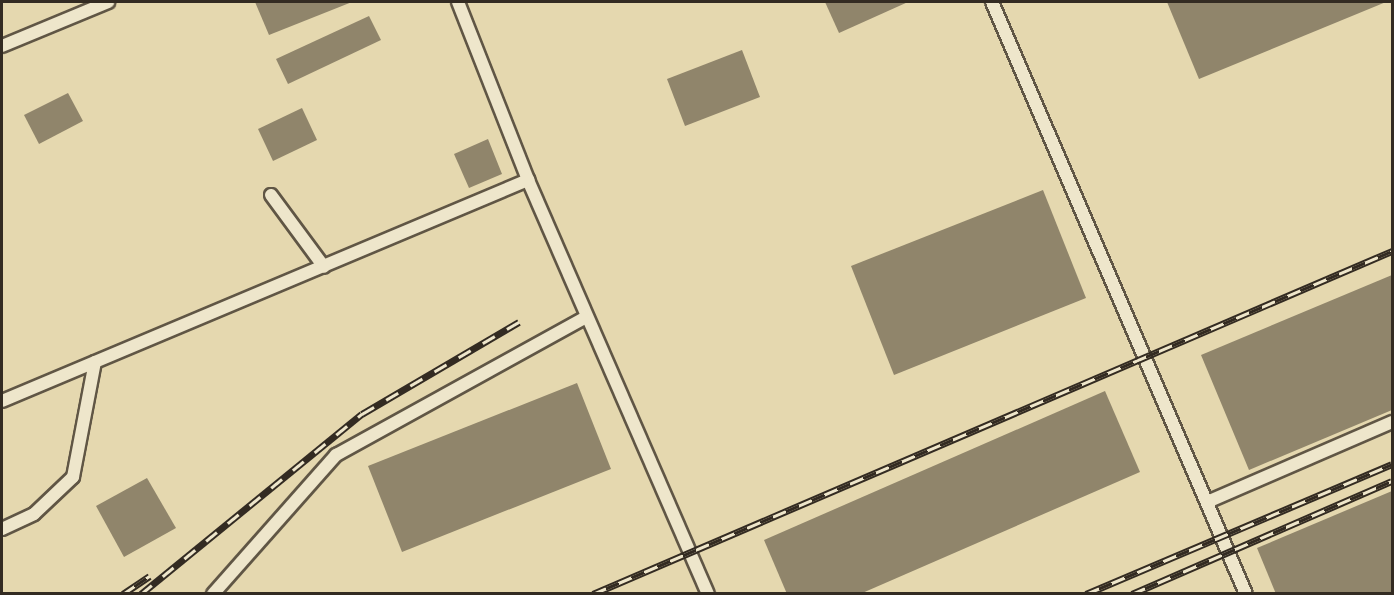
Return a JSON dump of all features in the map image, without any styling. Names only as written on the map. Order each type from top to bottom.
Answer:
[{"type":"lane","points":[[2,46],[108,2]]},
{"type":"lane","points":[[458,2],[528,180],[708,594]]},
{"type":"lane","points":[[992,2],[1246,594]]},
{"type":"lane","points":[[2,401],[528,180]]},
{"type":"lane","points":[[271,195],[324,267]]},
{"type":"lane","points":[[213,594],[336,455],[586,317]]},
{"type":"lane","points":[[2,529],[34,514],[73,477],[95,362]]},
{"type":"lane","points":[[1207,502],[1392,422]]},
{"type":"building","points":[[255,2],[352,2],[269,35]]},
{"type":"building","points":[[825,2],[908,2],[839,33]]},
{"type":"building","points":[[1167,2],[1386,2],[1199,79]]},
{"type":"building","points":[[369,16],[381,40],[288,84],[276,59]]},
{"type":"building","points":[[742,50],[760,97],[685,126],[667,79]]},
{"type":"building","points":[[68,93],[83,121],[39,144],[24,115]]},
{"type":"building","points":[[302,108],[317,140],[273,161],[258,129]]},
{"type":"building","points":[[488,139],[502,174],[469,188],[454,154]]},
{"type":"building","points":[[1043,190],[1086,298],[894,375],[851,266]]},
{"type":"building","points":[[1392,275],[1392,410],[1249,470],[1201,355]]},
{"type":"building","points":[[577,383],[611,469],[402,552],[368,466]]},
{"type":"building","points":[[1105,391],[1140,472],[860,594],[787,594],[764,540]]},
{"type":"building","points":[[147,478],[176,528],[124,557],[96,506]]},
{"type":"building","points":[[1392,491],[1392,594],[1276,594],[1257,548]]},
{"type":"railway","points":[[593,594],[1392,251]]},
{"type":"railway","points":[[141,594],[362,414],[519,322]]},
{"type":"railway","points":[[1086,594],[1392,464]]},
{"type":"railway","points":[[1132,594],[1392,481]]},
{"type":"railway","points":[[123,594],[150,576]]}]
